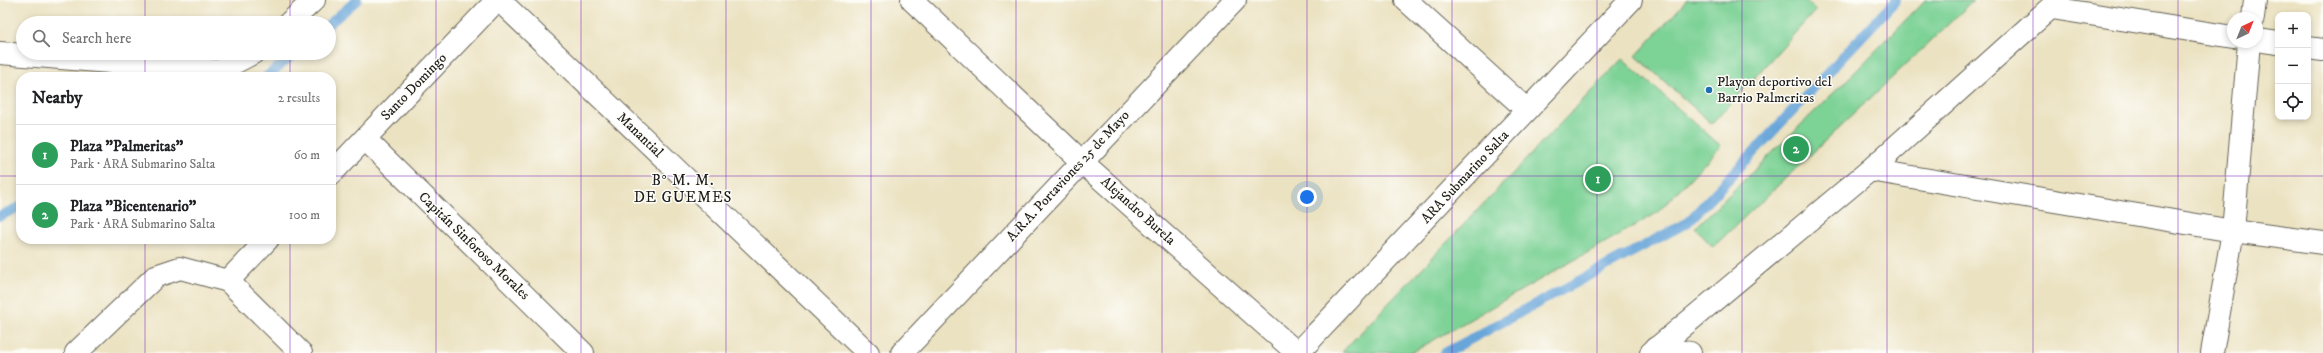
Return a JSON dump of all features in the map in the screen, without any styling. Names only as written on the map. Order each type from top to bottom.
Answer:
[{"type":"street","points":[[297,16],[314,0]]},
{"type":"street","name":"Santo Domingo","points":[[336,169],[498,0]]},
{"type":"street","name":"Manantial","points":[[498,0],[868,353]]},
{"type":"street","name":"Alejandro Burela","points":[[912,0],[1082,162],[1298,353]]},
{"type":"street","name":"A.R.A. Portaviones 25 de Mayo","points":[[902,353],[1235,0]]},
{"type":"street","points":[[1406,0],[1527,110]]},
{"type":"street","name":"ARA Submarino Salta","points":[[1298,353],[1631,0]]},
{"type":"street","points":[[2254,12],[2255,0]]},
{"type":"street","points":[[1654,351],[1870,170],[2056,4],[2227,36]]},
{"type":"street","points":[[2263,41],[2275,43]]},
{"type":"street","points":[[2212,353],[2233,231],[2248,48]]},
{"type":"street","points":[[2311,48],[2323,50]]},
{"type":"street","points":[[0,53],[16,54]]},
{"type":"street","points":[[85,60],[219,71],[240,60]]},
{"type":"street","name":"Capitán Sinforoso Morales","points":[[364,139],[583,353]]},
{"type":"street","points":[[1870,170],[2233,231],[2323,243]]},
{"type":"street","points":[[228,281],[263,244]]},
{"type":"street","points":[[76,353],[156,276],[180,268],[228,281],[301,353]]},
{"type":"street","points":[[1654,351],[1690,353]]},
{"type":"green space","name":"Playon deportivo del Barrio Palmeritas","points":[[1687,0],[1805,0],[1816,10],[1712,124],[1636,56]]},
{"type":"green space","points":[[1925,0],[1974,0],[1713,247],[1695,228],[1857,70]]},
{"type":"green space","points":[[1622,59],[1721,146],[1657,213],[1411,353],[1342,352]]},
{"type":"waterway","points":[[336,18],[357,0]]},
{"type":"waterway","points":[[1445,353],[1688,222],[1896,0]]},
{"type":"waterway","points":[[272,72],[287,60]]},
{"type":"waterway","points":[[0,216],[16,208]]},
{"type":"place","name":"Playon deportivo del Barrio Palmeritas","points":[[1709,90]]},
{"type":"place","name":"Plaza \"Bicentenario\"","points":[[1796,149]]},
{"type":"place","name":"Plaza \"Palmeritas\"","points":[[1598,179]]},
{"type":"district","name":"B° M. M. DE GUEMES","points":[[683,188]]}]
